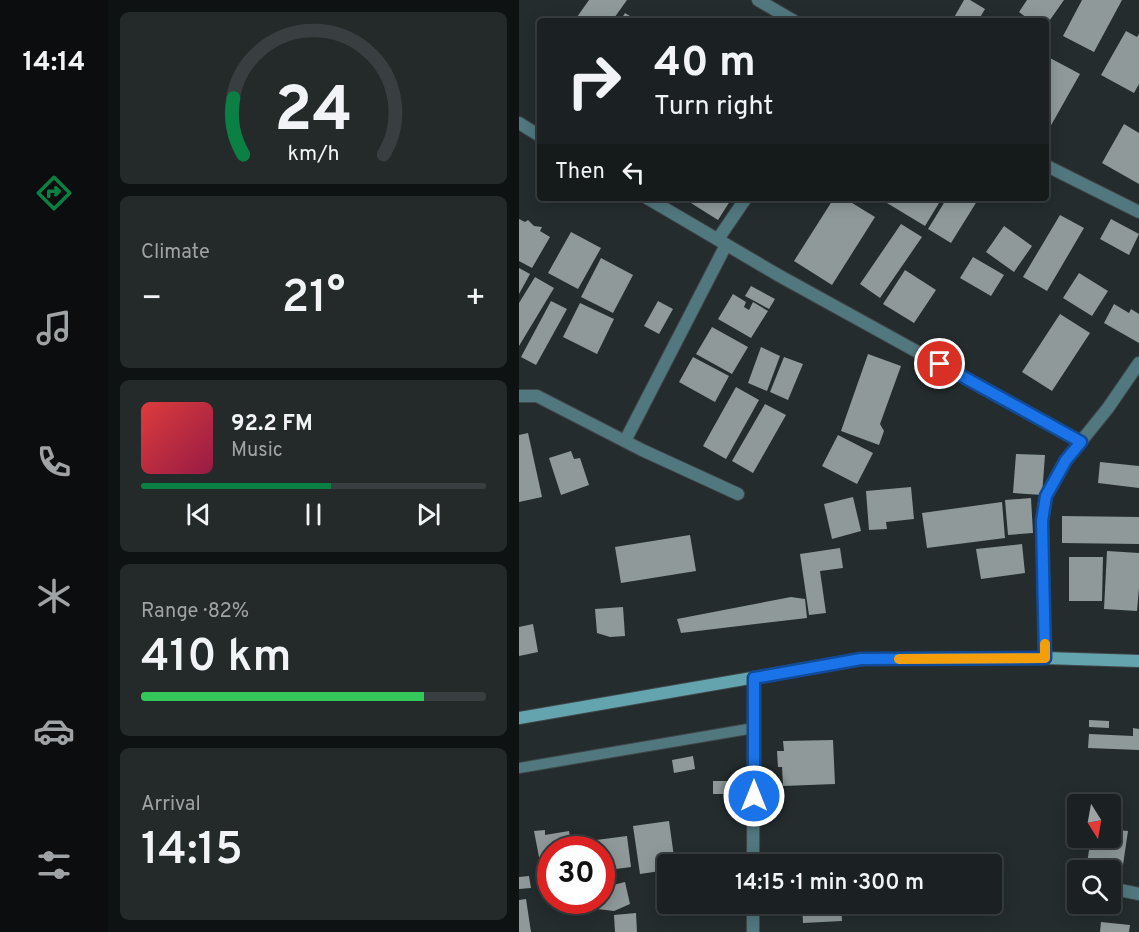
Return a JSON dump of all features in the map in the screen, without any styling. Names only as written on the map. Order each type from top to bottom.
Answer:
[{"type":"main road","points":[[519,718],[861,659],[1045,658],[1139,661]]},
{"type":"street","points":[[759,0],[789,18]]},
{"type":"street","points":[[519,123],[537,134]]},
{"type":"street","points":[[1049,167],[1139,212]]},
{"type":"street","points":[[652,201],[1081,442]]},
{"type":"street","points":[[625,441],[744,201]]},
{"type":"street","points":[[1045,658],[1042,521],[1046,496],[1066,460],[1108,408],[1139,363]]},
{"type":"street","points":[[519,396],[537,396],[625,441],[738,494]]},
{"type":"street","points":[[753,854],[754,678]]},
{"type":"street","points":[[1121,890],[1139,894]]},
{"type":"street","points":[[753,914],[753,932]]},
{"type":"lane","points":[[519,768],[754,728]]},
{"type":"building","points":[[589,0],[627,0],[614,18],[577,17]]},
{"type":"building","points":[[964,0],[970,0],[985,9],[980,18],[954,18]]},
{"type":"building","points":[[1027,0],[1064,0],[1049,21],[1049,18],[1027,18],[1019,12]]},
{"type":"building","points":[[1082,0],[1122,0],[1094,52],[1063,36]]},
{"type":"building","points":[[625,13],[633,18],[622,18]]},
{"type":"building","points":[[1126,31],[1137,37],[1139,34],[1139,84],[1134,93],[1101,75]]},
{"type":"building","points":[[1050,58],[1080,74],[1049,129]]},
{"type":"building","points":[[1124,124],[1139,133],[1139,184],[1102,163]]},
{"type":"building","points":[[688,201],[730,201],[718,220]]},
{"type":"building","points":[[832,201],[849,201],[875,217],[832,285],[794,261]]},
{"type":"building","points":[[884,201],[936,201],[939,203],[925,226]]},
{"type":"building","points":[[945,201],[977,201],[951,243],[928,229]]},
{"type":"building","points":[[1060,215],[1084,228],[1047,291],[1023,277]]},
{"type":"building","points":[[519,219],[525,222],[528,220],[534,226],[542,227],[540,231],[550,237],[532,268],[519,261]]},
{"type":"building","points":[[1111,219],[1139,234],[1129,255],[1100,239]]},
{"type":"building","points":[[901,224],[922,237],[880,298],[860,284]]},
{"type":"building","points":[[1004,226],[1032,246],[1014,272],[986,252]]},
{"type":"building","points":[[571,232],[601,248],[578,289],[548,273]]},
{"type":"building","points":[[973,257],[1004,275],[991,296],[960,278]]},
{"type":"building","points":[[601,258],[633,275],[613,313],[581,297]]},
{"type":"building","points":[[519,268],[530,274],[519,294]]},
{"type":"building","points":[[905,270],[936,290],[914,323],[883,304]]},
{"type":"building","points":[[1079,273],[1108,291],[1092,316],[1063,298]]},
{"type":"building","points":[[535,277],[554,288],[519,346],[519,303]]},
{"type":"building","points":[[751,286],[775,299],[769,309],[745,296]]},
{"type":"building","points":[[733,294],[746,302],[744,307],[749,310],[753,302],[768,311],[751,338],[718,319]]},
{"type":"building","points":[[551,301],[567,309],[536,365],[521,357]]},
{"type":"building","points":[[658,301],[673,309],[659,334],[644,326]]},
{"type":"building","points":[[580,303],[614,319],[597,354],[563,337]]},
{"type":"building","points":[[1114,304],[1129,313],[1131,309],[1139,314],[1139,343],[1104,323]]},
{"type":"building","points":[[1060,314],[1090,333],[1052,391],[1022,372]]},
{"type":"building","points":[[712,327],[748,347],[732,374],[696,354]]},
{"type":"building","points":[[761,347],[780,356],[767,391],[748,383]]},
{"type":"building","points":[[868,354],[901,366],[880,424],[884,431],[879,445],[841,431]]},
{"type":"building","points":[[693,357],[729,376],[715,402],[679,382]]},
{"type":"building","points":[[784,357],[803,364],[788,400],[770,392]]},
{"type":"building","points":[[736,387],[759,400],[726,459],[703,446]]},
{"type":"building","points":[[765,404],[786,415],[753,473],[732,461]]},
{"type":"building","points":[[528,433],[542,497],[519,502],[519,435]]},
{"type":"building","points":[[838,435],[873,453],[857,484],[822,466]]},
{"type":"building","points":[[571,451],[574,459],[580,458],[589,485],[561,495],[549,458]]},
{"type":"building","points":[[1016,454],[1045,455],[1042,495],[1013,493]]},
{"type":"building","points":[[1100,462],[1139,466],[1139,488],[1098,483]]},
{"type":"building","points":[[911,487],[914,519],[886,522],[887,529],[869,530],[866,491]]},
{"type":"building","points":[[853,497],[861,531],[832,539],[824,504]]},
{"type":"building","points":[[1031,498],[1033,533],[1008,535],[1005,500]]},
{"type":"building","points":[[1002,502],[1005,538],[927,548],[922,513]]},
{"type":"building","points":[[1062,516],[1139,517],[1139,544],[1062,543]]},
{"type":"building","points":[[690,535],[696,571],[621,583],[615,547]]},
{"type":"building","points":[[1022,544],[1025,573],[981,579],[976,549]]},
{"type":"building","points":[[840,548],[843,568],[820,571],[826,613],[809,615],[800,554]]},
{"type":"building","points":[[1107,551],[1139,553],[1137,611],[1104,609]]},
{"type":"building","points":[[1069,557],[1103,557],[1102,601],[1069,601]]},
{"type":"building","points":[[791,597],[805,599],[807,618],[681,633],[677,619]]},
{"type":"building","points":[[623,607],[625,636],[610,637],[597,633],[595,609]]},
{"type":"building","points":[[533,624],[538,652],[519,656],[519,627]]},
{"type":"building","points":[[1089,720],[1109,721],[1109,728],[1089,727]]},
{"type":"building","points":[[1133,728],[1139,729],[1139,750],[1088,748],[1089,734],[1133,736]]},
{"type":"building","points":[[833,740],[835,784],[783,786],[782,767],[778,767],[777,751],[784,751],[783,741]]},
{"type":"building","points":[[693,756],[695,769],[674,773],[672,760]]},
{"type":"building","points":[[713,781],[728,781],[727,794],[713,794]]},
{"type":"building","points":[[669,821],[674,854],[657,854],[657,871],[640,874],[633,826]]},
{"type":"building","points":[[545,830],[545,835],[569,831],[570,836],[537,836],[537,847],[534,831]]},
{"type":"building","points":[[1121,830],[1128,831],[1121,878],[1121,860],[1088,860],[1089,848],[1121,848]]},
{"type":"building","points":[[627,836],[631,867],[615,869],[615,838]]},
{"type":"building","points":[[529,876],[531,888],[519,889],[519,877]]},
{"type":"building","points":[[625,882],[630,904],[615,911],[615,884]]},
{"type":"building","points":[[526,899],[531,932],[519,932],[519,900]]},
{"type":"building","points":[[636,913],[637,932],[615,932],[614,915]]},
{"type":"building","points":[[803,914],[842,914],[842,921],[803,923]]},
{"type":"building","points":[[1101,922],[1130,925],[1129,932],[1100,932]]},
{"type":"slow traffic","points":[[899,659],[1045,658],[1045,644]]},
{"type":"route","points":[[754,796],[754,678],[861,659],[1045,658],[1042,521],[1046,496],[1066,460],[1081,442],[940,364]]}]
